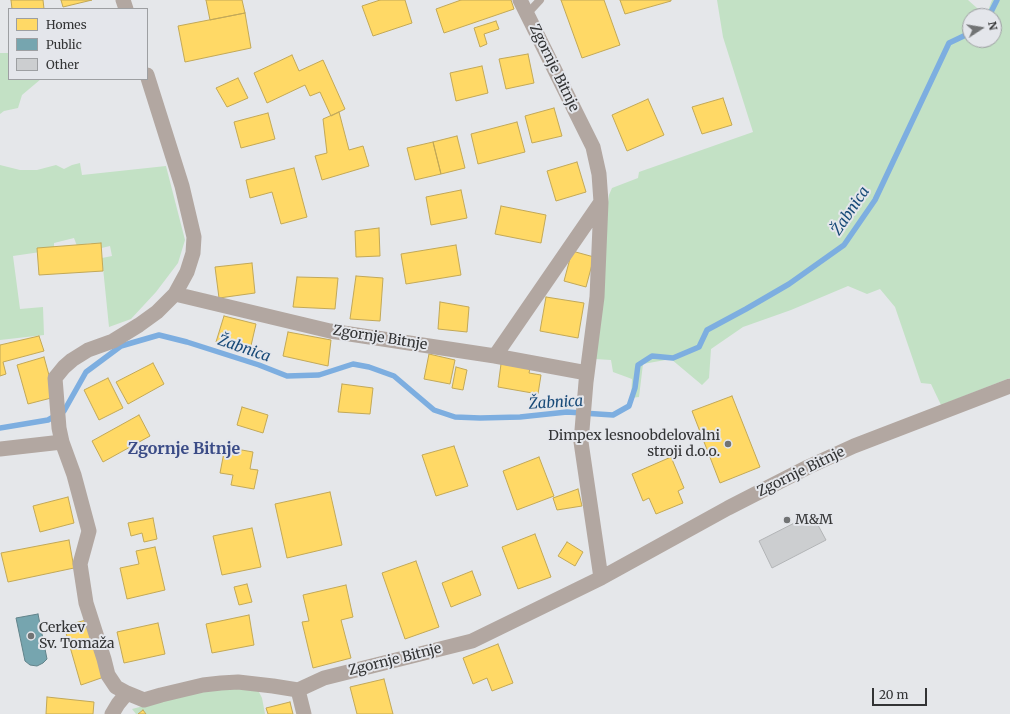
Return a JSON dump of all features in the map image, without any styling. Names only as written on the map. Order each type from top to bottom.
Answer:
[{"type":"street","name":"Zgornje Bitnje","points":[[520,0],[593,147],[599,174],[601,202],[597,297],[587,373],[581,442],[601,578]]},
{"type":"street","points":[[148,78],[182,186],[194,237],[193,253],[187,272],[174,294],[157,312],[113,341],[88,350],[64,367],[55,378],[60,435],[74,475],[89,531],[80,564],[86,603],[108,675],[116,687],[144,700],[203,685],[221,683],[238,682],[298,690],[304,714]]},
{"type":"street","points":[[495,356],[601,202]]},
{"type":"street","name":"Zgornje Bitnje","points":[[174,294],[330,331],[495,356],[587,373]]},
{"type":"street","name":"Zgornje Bitnje","points":[[298,690],[324,678],[472,641],[601,578],[728,508],[808,467],[854,446],[1010,386]]},
{"type":"street","points":[[0,449],[60,435]]},
{"type":"street","points":[[112,714],[118,704],[128,693]]},
{"type":"lane","points":[[527,14],[540,0]]},
{"type":"green space","points":[[717,0],[968,0],[977,8],[962,8],[962,48],[1002,48],[1002,8],[989,8],[992,0],[1010,0],[1010,378],[941,405],[931,384],[921,383],[895,307],[880,289],[867,294],[848,286],[791,310],[743,327],[711,349],[709,378],[702,385],[671,359],[643,364],[639,397],[631,398],[632,379],[613,372],[611,360],[595,359],[608,203],[612,188],[638,178],[639,172],[753,132],[723,37]]},
{"type":"green space","points":[[0,53],[8,53],[8,80],[40,80],[22,95],[18,108],[4,111],[0,114]]},
{"type":"green space","points":[[80,163],[82,175],[166,166],[185,240],[178,263],[156,292],[131,319],[109,327],[102,258],[112,256],[110,246],[93,250],[91,243],[77,246],[74,238],[54,243],[54,250],[13,256],[20,309],[43,307],[44,335],[0,340],[0,165],[20,170],[37,170],[56,165],[64,169]]},
{"type":"green space","points":[[213,688],[258,690],[262,698],[265,714],[136,714],[132,709]]},
{"type":"building: Homes","points":[[11,0],[43,0],[44,8],[12,8]]},
{"type":"building: Homes","points":[[61,0],[92,0],[63,7]]},
{"type":"building: Homes","points":[[206,0],[242,0],[245,13],[210,20]]},
{"type":"building: Homes","points":[[380,0],[405,0],[412,23],[373,36],[362,6]]},
{"type":"building: Homes","points":[[461,0],[511,0],[514,9],[444,33],[436,9]]},
{"type":"building: Homes","points":[[561,0],[604,0],[620,45],[582,58]]},
{"type":"building: Homes","points":[[620,0],[671,0],[671,1],[625,14]]},
{"type":"building: Homes","points":[[245,13],[251,48],[185,62],[178,26]]},
{"type":"building: Homes","points":[[496,21],[499,29],[484,34],[487,44],[480,47],[474,28]]},
{"type":"building: Homes","points":[[528,54],[534,83],[506,89],[499,59]]},
{"type":"building: Homes","points":[[292,55],[299,71],[323,60],[345,109],[331,116],[320,92],[310,96],[305,85],[267,103],[254,73]]},
{"type":"building: Homes","points":[[482,66],[488,93],[456,101],[450,73]]},
{"type":"building: Homes","points":[[238,78],[248,98],[227,107],[216,88]]},
{"type":"building: Homes","points":[[723,98],[732,125],[702,134],[692,107]]},
{"type":"building: Homes","points":[[648,99],[664,135],[627,151],[612,115]]},
{"type":"building: Homes","points":[[554,108],[562,136],[532,143],[525,116]]},
{"type":"building: Homes","points":[[339,112],[349,150],[363,146],[369,166],[322,180],[315,156],[327,153],[323,119]]},
{"type":"building: Homes","points":[[268,113],[275,139],[241,148],[234,122]]},
{"type":"building: Homes","points":[[517,122],[525,152],[478,164],[471,134]]},
{"type":"building: Homes","points":[[457,136],[465,168],[441,174],[433,142]]},
{"type":"building: Homes","points":[[433,142],[441,174],[415,180],[407,148]]},
{"type":"building: Homes","points":[[577,162],[586,192],[556,201],[547,171]]},
{"type":"building: Homes","points":[[294,168],[307,217],[281,224],[272,192],[250,198],[246,180]]},
{"type":"building: Homes","points":[[461,190],[467,218],[431,225],[426,197]]},
{"type":"building: Homes","points":[[501,206],[546,215],[541,243],[495,234]]},
{"type":"building: Homes","points":[[379,228],[380,256],[356,257],[355,231]]},
{"type":"building: Homes","points":[[101,243],[103,271],[39,275],[37,248]]},
{"type":"building: Homes","points":[[456,245],[461,275],[406,284],[401,254]]},
{"type":"building: Homes","points":[[572,251],[594,257],[586,287],[564,281]]},
{"type":"building: Homes","points":[[252,263],[255,293],[219,298],[215,267]]},
{"type":"building: Homes","points":[[356,276],[383,278],[380,321],[350,319]]},
{"type":"building: Homes","points":[[297,277],[338,278],[335,309],[293,307]]},
{"type":"building: Homes","points":[[546,297],[584,303],[578,338],[540,331]]},
{"type":"building: Homes","points":[[440,302],[469,307],[467,332],[438,329]]},
{"type":"building: Homes","points":[[224,316],[256,324],[250,350],[216,342]]},
{"type":"building: Homes","points":[[288,332],[331,340],[328,366],[283,356]]},
{"type":"building: Homes","points":[[39,336],[44,351],[3,362],[6,374],[0,376],[0,345]]},
{"type":"building: Homes","points":[[429,354],[455,360],[450,384],[424,379]]},
{"type":"building: Homes","points":[[44,357],[55,397],[28,404],[17,365]]},
{"type":"building: Homes","points":[[153,363],[164,384],[128,404],[116,382]]},
{"type":"building: Homes","points":[[501,364],[530,368],[529,373],[541,375],[538,394],[498,387]]},
{"type":"building: Homes","points":[[456,367],[467,370],[463,390],[452,388]]},
{"type":"building: Homes","points":[[108,378],[123,408],[99,420],[84,390]]},
{"type":"building: Homes","points":[[342,384],[373,388],[370,414],[338,412]]},
{"type":"building: Homes","points":[[732,396],[760,467],[720,483],[692,411]]},
{"type":"building: Homes","points":[[242,407],[268,415],[263,433],[237,425]]},
{"type":"building: Homes","points":[[139,415],[150,436],[103,462],[92,441]]},
{"type":"building: Homes","points":[[454,446],[468,486],[436,496],[422,455]]},
{"type":"building: Homes","points":[[225,447],[253,452],[250,469],[258,470],[254,489],[231,485],[233,475],[220,473]]},
{"type":"building: Homes","points":[[539,457],[554,496],[517,510],[503,471]]},
{"type":"building: Homes","points":[[671,457],[684,488],[678,491],[683,503],[656,514],[649,498],[643,501],[632,474]]},
{"type":"building: Homes","points":[[578,489],[582,506],[557,510],[553,498]]},
{"type":"building: Homes","points":[[330,492],[342,545],[287,558],[275,504]]},
{"type":"building: Homes","points":[[68,497],[74,523],[40,532],[33,506]]},
{"type":"building: Homes","points":[[153,518],[157,539],[144,542],[142,533],[131,536],[128,523]]},
{"type":"building: Homes","points":[[252,528],[261,567],[222,575],[213,536]]},
{"type":"building: Homes","points":[[535,534],[551,577],[518,589],[502,547]]},
{"type":"building: Homes","points":[[69,540],[74,568],[8,582],[1,553]]},
{"type":"building: Homes","points":[[567,542],[583,552],[575,566],[558,556]]},
{"type":"building: Homes","points":[[155,547],[165,590],[127,599],[120,568],[139,564],[136,551]]},
{"type":"building: Homes","points":[[416,561],[439,627],[405,639],[382,573]]},
{"type":"building: Homes","points":[[472,571],[481,595],[451,607],[442,583]]},
{"type":"building: Homes","points":[[247,584],[252,602],[239,605],[234,587]]},
{"type":"building: Homes","points":[[346,585],[353,617],[341,620],[351,658],[313,668],[302,622],[309,621],[303,595]]},
{"type":"building: Homes","points":[[249,615],[254,645],[212,653],[206,624]]},
{"type":"building: Homes","points":[[86,620],[104,677],[81,685],[64,626]]},
{"type":"building: Homes","points":[[158,623],[165,654],[124,663],[117,632]]},
{"type":"building: Homes","points":[[498,644],[513,683],[492,691],[487,678],[473,684],[463,658]]},
{"type":"building: Homes","points":[[384,679],[393,714],[357,714],[350,687]]},
{"type":"building: Homes","points":[[47,697],[94,702],[93,714],[46,714]]},
{"type":"building: Homes","points":[[290,702],[293,714],[268,714],[266,708]]},
{"type":"building: Homes","points":[[143,710],[146,714],[138,714]]},
{"type":"building: Public","name":"Cerkev Sv. Tomaža","points":[[38,614],[47,659],[37,666],[30,665],[25,661],[16,618]]},
{"type":"building: Other","points":[[812,514],[826,540],[772,568],[759,541]]},
{"type":"waterway","name":"Žabnica","points":[[993,8],[997,0]]},
{"type":"waterway","name":"Žabnica","points":[[0,428],[48,420],[64,411],[86,372],[121,346],[159,335],[187,342],[259,365],[287,376],[319,375],[353,364],[369,367],[394,376],[434,410],[455,417],[520,417],[567,412],[613,415],[629,406],[635,388],[638,365],[652,356],[673,358],[699,347],[707,330],[789,284],[844,245],[875,200],[949,43],[962,37]]},
{"type":"place","name":"Dimpex lesnoobdelovalni stroji d.o.o.","points":[[728,444]]},
{"type":"place","name":"M&M","points":[[787,520]]},
{"type":"place","name":"Cerkev Sv. Tomaža","points":[[31,636]]},
{"type":"district","name":"Zgornje Bitnje","points":[[184,449]]}]
